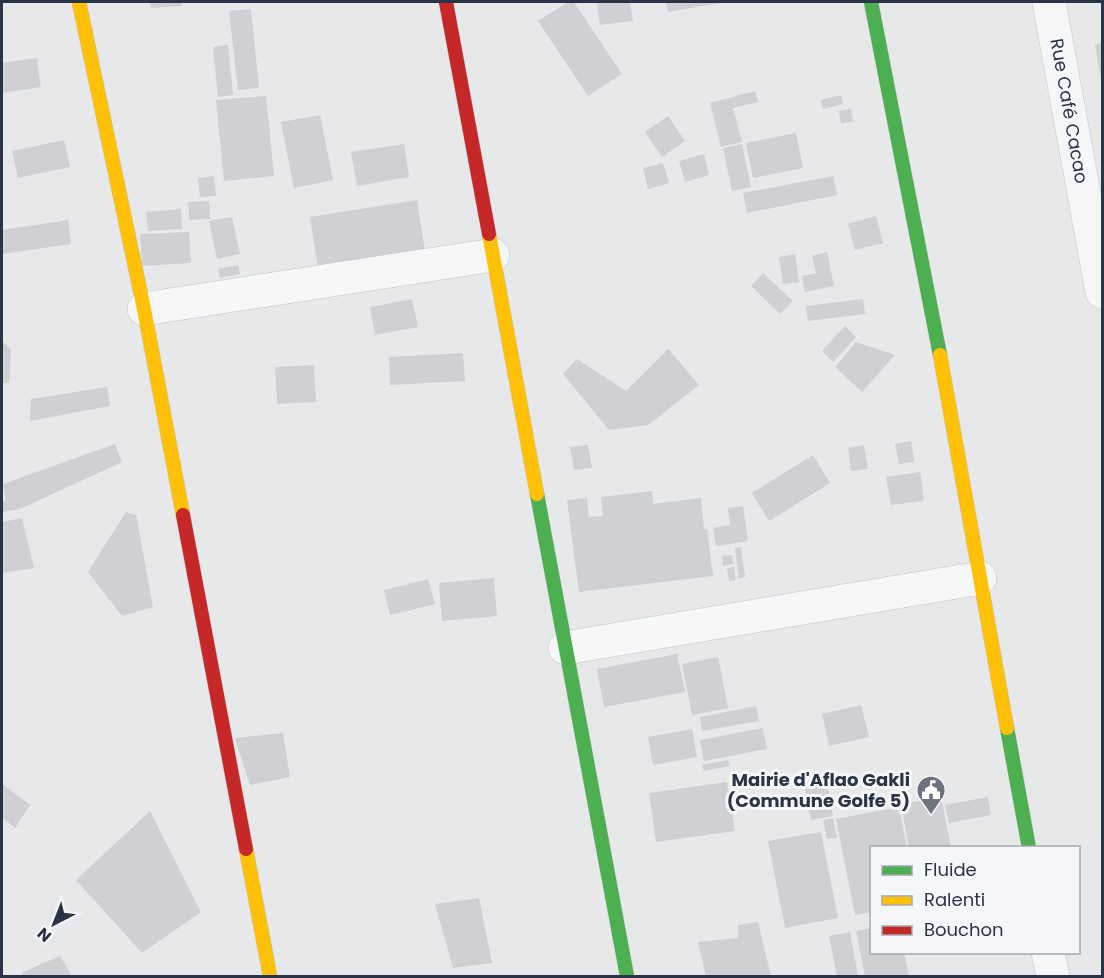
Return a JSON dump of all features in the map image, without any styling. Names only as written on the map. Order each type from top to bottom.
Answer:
[{"type":"street","points":[[79,2],[144,309],[270,976]]},
{"type":"street","points":[[446,2],[627,976]]},
{"type":"street","points":[[871,2],[947,393],[1029,846]]},
{"type":"street","name":"Rue Café Cacao","points":[[1049,2],[1102,292]]},
{"type":"street","points":[[144,309],[493,255]]},
{"type":"street","points":[[565,648],[980,578]]},
{"type":"street","points":[[1048,954],[1053,976]]},
{"type":"building","points":[[150,2],[181,2],[182,6],[151,8]]},
{"type":"building","points":[[568,2],[574,2],[622,74],[588,96],[538,21]]},
{"type":"building","points":[[597,2],[630,2],[633,21],[600,25]]},
{"type":"building","points":[[666,2],[720,2],[720,3],[668,12]]},
{"type":"building","points":[[251,9],[259,88],[238,90],[229,11]]},
{"type":"building","points":[[1102,43],[1102,79],[1101,79],[1095,45]]},
{"type":"building","points":[[228,45],[233,95],[218,97],[213,47]]},
{"type":"building","points":[[37,58],[41,87],[2,93],[2,63]]},
{"type":"building","points":[[755,91],[758,102],[733,108],[742,142],[721,147],[710,103]]},
{"type":"building","points":[[841,95],[843,104],[823,109],[821,100]]},
{"type":"building","points":[[266,96],[274,176],[224,181],[216,100]]},
{"type":"building","points":[[851,109],[853,121],[841,124],[839,111]]},
{"type":"building","points":[[320,115],[333,180],[294,188],[281,122]]},
{"type":"building","points":[[668,116],[685,141],[662,157],[645,132]]},
{"type":"building","points":[[796,133],[803,168],[753,178],[746,143]]},
{"type":"building","points":[[64,140],[70,167],[18,178],[12,151]]},
{"type":"building","points":[[404,144],[409,177],[357,186],[351,152]]},
{"type":"building","points":[[742,144],[751,187],[732,191],[723,148]]},
{"type":"building","points":[[704,154],[709,175],[685,182],[679,161]]},
{"type":"building","points":[[663,163],[669,183],[648,189],[643,168]]},
{"type":"building","points":[[214,176],[216,196],[200,197],[198,178]]},
{"type":"building","points":[[833,176],[837,195],[747,213],[743,193]]},
{"type":"building","points":[[417,200],[426,258],[319,274],[310,217]]},
{"type":"building","points":[[209,201],[210,219],[189,220],[188,202]]},
{"type":"building","points":[[181,209],[182,229],[148,231],[146,212]]},
{"type":"building","points":[[876,216],[883,243],[855,250],[848,224]]},
{"type":"building","points":[[232,217],[240,254],[217,259],[209,221]]},
{"type":"building","points":[[68,220],[71,244],[2,254],[2,230]]},
{"type":"building","points":[[189,232],[191,263],[142,266],[140,234]]},
{"type":"building","points":[[827,252],[834,286],[805,292],[802,276],[816,273],[812,256]]},
{"type":"building","points":[[795,254],[799,282],[783,284],[779,257]]},
{"type":"building","points":[[238,265],[240,274],[220,278],[218,269]]},
{"type":"building","points":[[763,273],[793,301],[780,314],[751,286]]},
{"type":"building","points":[[412,299],[418,327],[375,335],[370,307]]},
{"type":"building","points":[[863,299],[865,314],[808,321],[806,306]]},
{"type":"building","points":[[845,326],[856,337],[833,362],[822,351]]},
{"type":"building","points":[[2,341],[11,350],[9,383],[2,383]]},
{"type":"building","points":[[856,342],[895,355],[862,392],[835,367]]},
{"type":"building","points":[[668,349],[699,385],[648,425],[609,430],[563,374],[577,359],[626,391]]},
{"type":"building","points":[[463,353],[465,381],[390,385],[389,357]]},
{"type":"building","points":[[314,365],[316,402],[277,404],[275,367]]},
{"type":"building","points":[[107,387],[110,406],[30,421],[31,399]]},
{"type":"building","points":[[911,441],[914,462],[899,464],[895,444]]},
{"type":"building","points":[[115,444],[122,462],[20,509],[2,512],[2,503],[6,500],[3,484]]},
{"type":"building","points":[[588,445],[592,468],[574,470],[570,447]]},
{"type":"building","points":[[864,445],[868,469],[851,471],[848,448]]},
{"type":"building","points":[[813,455],[830,483],[769,521],[752,493]]},
{"type":"building","points":[[920,472],[924,501],[891,505],[886,477]]},
{"type":"building","points":[[652,491],[653,504],[701,498],[713,576],[579,592],[567,500],[587,498],[589,517],[603,516],[601,497]]},
{"type":"building","points":[[743,506],[748,541],[716,546],[713,528],[730,525],[728,508]]},
{"type":"building","points":[[126,512],[136,515],[153,607],[122,616],[88,572]]},
{"type":"building","points":[[22,518],[34,568],[2,573],[2,522]]},
{"type":"building","points":[[741,547],[745,577],[739,578],[735,548]]},
{"type":"building","points":[[732,555],[733,564],[723,566],[722,556]]},
{"type":"building","points":[[734,567],[736,580],[729,581],[727,568]]},
{"type":"building","points":[[494,578],[497,616],[442,621],[439,583]]},
{"type":"building","points":[[428,579],[435,604],[390,615],[384,590]]},
{"type":"building","points":[[677,654],[685,692],[604,707],[597,669]]},
{"type":"building","points":[[718,657],[728,708],[692,715],[682,664]]},
{"type":"building","points":[[861,705],[869,737],[829,746],[822,714]]},
{"type":"building","points":[[756,706],[759,721],[702,731],[700,717]]},
{"type":"building","points":[[763,728],[767,749],[704,761],[700,740]]},
{"type":"building","points":[[692,729],[697,757],[653,765],[648,737]]},
{"type":"building","points":[[283,733],[290,777],[250,785],[235,738]]},
{"type":"building","points":[[728,760],[730,766],[704,771],[702,765]]},
{"type":"building","points":[[827,781],[833,816],[811,820],[804,785]]},
{"type":"building","points":[[727,782],[735,831],[656,842],[649,793]]},
{"type":"building","points":[[2,784],[30,805],[15,828],[2,817]]},
{"type":"building","points":[[941,797],[951,846],[909,846],[901,804]]},
{"type":"building","points":[[988,797],[991,815],[949,823],[945,805]]},
{"type":"building","points":[[899,807],[907,846],[870,846],[870,912],[855,915],[836,819]]},
{"type":"building","points":[[150,811],[201,912],[142,953],[76,880]]},
{"type":"building","points":[[833,818],[837,838],[827,839],[823,820]]},
{"type":"building","points":[[821,832],[838,918],[785,928],[768,841]]},
{"type":"building","points":[[479,898],[492,963],[453,968],[435,904]]},
{"type":"building","points":[[758,922],[771,976],[706,976],[698,942],[738,938],[738,925]]},
{"type":"building","points":[[870,928],[870,954],[904,954],[909,976],[865,976],[856,931]]},
{"type":"building","points":[[850,932],[858,976],[837,976],[829,936]]},
{"type":"building","points":[[60,956],[72,976],[22,976],[23,972]]},
{"type":"traffic: fast","points":[[871,2],[940,355]]},
{"type":"traffic: fast","points":[[537,494],[627,976]]},
{"type":"traffic: fast","points":[[1007,728],[1029,846]]},
{"type":"traffic: slow","points":[[79,2],[144,309],[183,515]]},
{"type":"traffic: slow","points":[[489,234],[537,494]]},
{"type":"traffic: slow","points":[[940,355],[1007,728]]},
{"type":"traffic: slow","points":[[246,849],[270,976]]},
{"type":"traffic: jam","points":[[446,2],[489,234]]},
{"type":"traffic: jam","points":[[183,515],[246,849]]},
{"type":"place","name":"Mairie d'Aflao Gakli (Commune Golfe 5)","points":[[931,816]]}]
